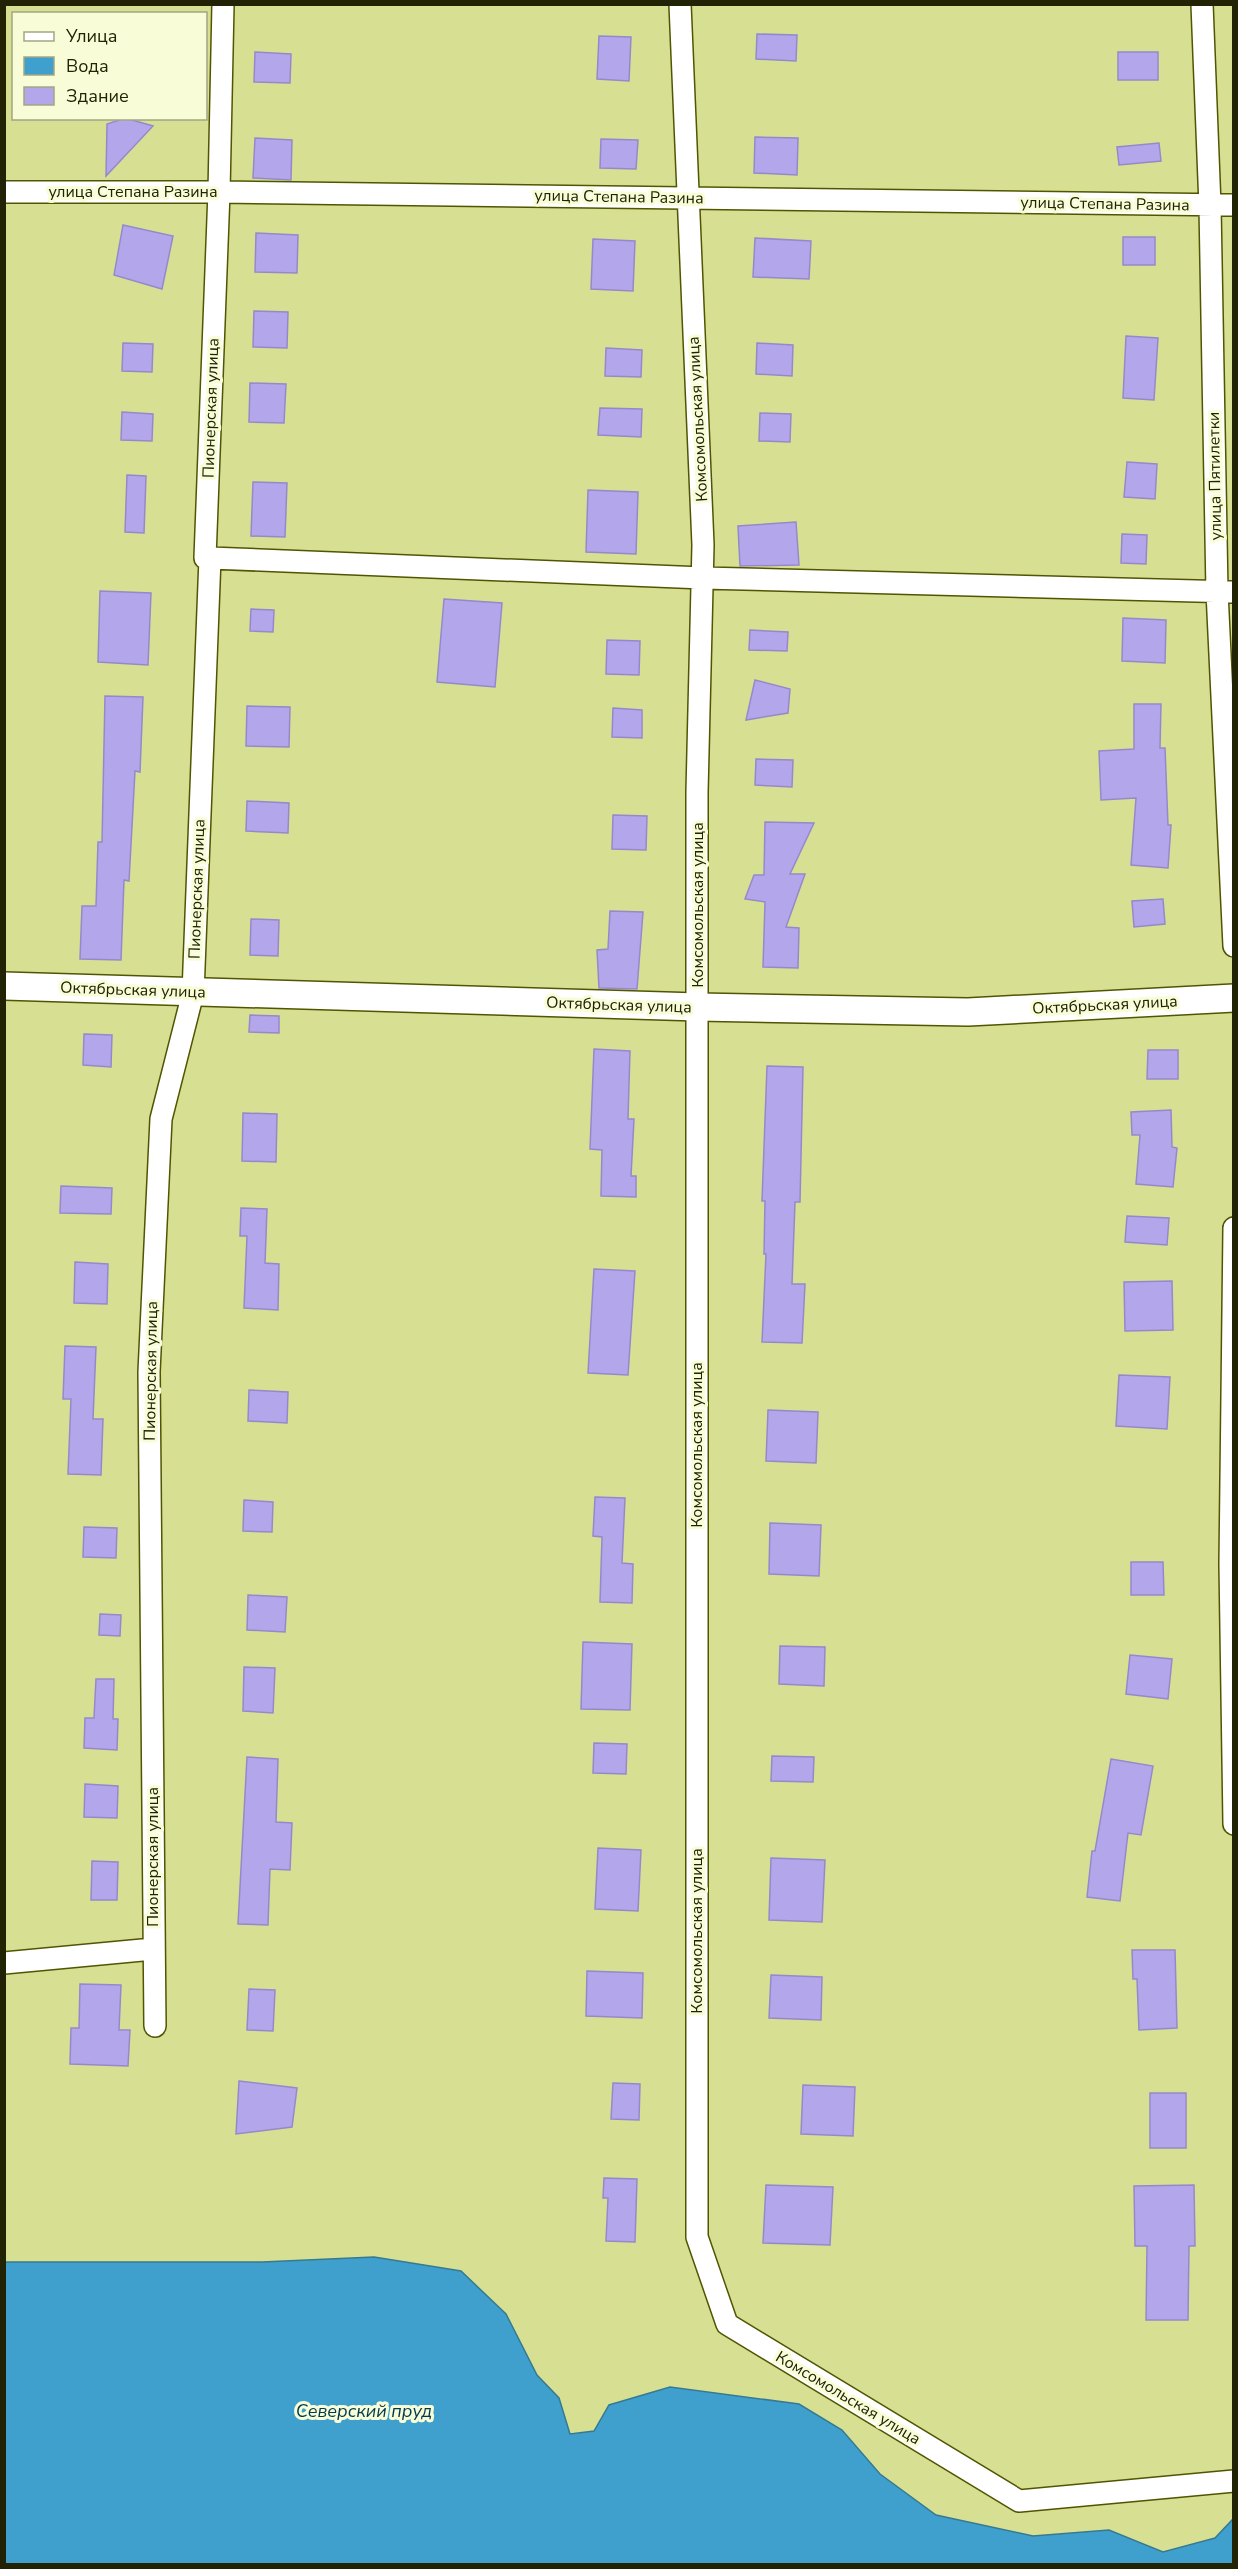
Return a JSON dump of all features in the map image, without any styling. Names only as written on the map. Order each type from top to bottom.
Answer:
[{"type":"street","name":"Пионерская улица","points":[[154,2026],[149,1372],[161,1119],[193,993],[210,558],[205,558],[219,192],[223,4]]},
{"type":"street","name":"Комсомольская улица","points":[[680,4],[703,578],[698,792],[697,2237],[726,2324],[1019,2501],[1233,2481]]},
{"type":"street","name":"улица Пятилетки","points":[[1202,4],[1225,592],[1233,946]]},
{"type":"street","name":"улица Степана Разина","points":[[4,192],[219,192],[1233,205]]},
{"type":"street","points":[[210,558],[703,578],[1225,592]]},
{"type":"street","name":"Октябрьская улица","points":[[4,986],[698,1007],[969,1012],[1233,998]]},
{"type":"street","points":[[1233,1228],[1233,1824]]},
{"type":"street","points":[[4,1963],[153,1949]]},
{"type":"water","name":"Северский пруд","points":[[374,2257],[461,2271],[506,2314],[537,2375],[559,2398],[570,2434],[594,2431],[609,2405],[670,2387],[799,2404],[842,2430],[880,2474],[936,2515],[1033,2536],[1109,2530],[1163,2552],[1215,2538],[1233,2519],[1233,2564],[5,2564],[5,2262],[262,2262]]},
{"type":"building","points":[[757,34],[797,35],[796,61],[756,59]]},
{"type":"building","points":[[599,36],[631,37],[629,81],[597,79]]},
{"type":"building","points":[[255,52],[291,54],[290,83],[254,82]]},
{"type":"building","points":[[1118,52],[1158,52],[1158,80],[1118,80]]},
{"type":"building","points":[[119,120],[132,120],[153,126],[106,176],[107,124]]},
{"type":"building","points":[[755,137],[798,138],[797,175],[754,173]]},
{"type":"building","points":[[255,138],[292,140],[291,180],[253,178]]},
{"type":"building","points":[[601,139],[638,140],[636,169],[600,168]]},
{"type":"building","points":[[1159,143],[1161,161],[1119,165],[1117,147]]},
{"type":"building","points":[[123,225],[173,236],[162,289],[114,275]]},
{"type":"building","points":[[256,233],[298,235],[297,273],[255,272]]},
{"type":"building","points":[[1123,237],[1155,237],[1155,265],[1123,265]]},
{"type":"building","points":[[755,238],[811,241],[809,279],[753,277]]},
{"type":"building","points":[[593,239],[635,241],[633,291],[591,289]]},
{"type":"building","points":[[254,311],[288,312],[287,348],[253,347]]},
{"type":"building","points":[[1126,336],[1158,338],[1154,400],[1123,398]]},
{"type":"building","points":[[123,343],[153,344],[152,372],[122,371]]},
{"type":"building","points":[[757,343],[793,345],[792,376],[756,374]]},
{"type":"building","points":[[606,348],[642,350],[641,377],[605,376]]},
{"type":"building","points":[[250,383],[286,384],[284,423],[249,422]]},
{"type":"building","points":[[600,408],[642,409],[641,437],[598,435]]},
{"type":"building","points":[[122,412],[153,414],[152,441],[121,440]]},
{"type":"building","points":[[760,413],[791,414],[790,442],[759,441]]},
{"type":"building","points":[[1127,462],[1157,464],[1155,499],[1124,497]]},
{"type":"building","points":[[127,475],[146,476],[144,533],[125,532]]},
{"type":"building","points":[[253,482],[287,483],[285,537],[251,536]]},
{"type":"building","points":[[588,490],[638,492],[636,554],[586,552]]},
{"type":"building","points":[[796,522],[799,565],[740,566],[738,526]]},
{"type":"building","points":[[1122,534],[1147,535],[1146,564],[1121,563]]},
{"type":"building","points":[[100,591],[151,593],[148,665],[98,662]]},
{"type":"building","points":[[444,599],[502,603],[495,687],[437,682]]},
{"type":"building","points":[[251,609],[274,610],[273,632],[250,631]]},
{"type":"building","points":[[1123,618],[1166,620],[1165,663],[1122,661]]},
{"type":"building","points":[[750,630],[788,632],[787,651],[749,650]]},
{"type":"building","points":[[607,640],[640,641],[639,675],[606,674]]},
{"type":"building","points":[[755,680],[790,689],[788,713],[746,720]]},
{"type":"building","points":[[105,696],[143,697],[140,772],[135,771],[129,881],[124,880],[121,960],[80,959],[82,906],[96,906],[98,842],[102,842]]},
{"type":"building","points":[[1134,704],[1161,704],[1160,748],[1165,748],[1168,825],[1171,825],[1168,868],[1131,865],[1136,798],[1101,800],[1099,751],[1134,749]]},
{"type":"building","points":[[247,706],[290,707],[289,747],[246,746]]},
{"type":"building","points":[[613,708],[642,710],[642,738],[612,737]]},
{"type":"building","points":[[756,759],[793,760],[792,787],[755,785]]},
{"type":"building","points":[[247,801],[289,803],[288,833],[246,831]]},
{"type":"building","points":[[613,815],[647,816],[646,850],[612,849]]},
{"type":"building","points":[[765,822],[814,823],[790,874],[805,874],[786,927],[799,928],[798,968],[763,967],[765,902],[745,899],[754,875],[764,875]]},
{"type":"building","points":[[1163,899],[1165,924],[1134,927],[1132,901]]},
{"type":"building","points":[[610,911],[643,912],[637,989],[599,988],[597,950],[608,949]]},
{"type":"building","points":[[251,919],[279,920],[278,956],[250,955]]},
{"type":"building","points":[[250,1015],[279,1016],[279,1033],[249,1032]]},
{"type":"building","points":[[84,1034],[112,1035],[111,1067],[83,1065]]},
{"type":"building","points":[[594,1049],[630,1051],[628,1119],[634,1119],[631,1176],[636,1176],[636,1197],[601,1196],[602,1150],[590,1149]]},
{"type":"building","points":[[1148,1050],[1178,1050],[1178,1079],[1147,1079]]},
{"type":"building","points":[[767,1066],[803,1067],[800,1202],[795,1202],[792,1284],[805,1284],[802,1343],[762,1342],[766,1254],[764,1254],[765,1201],[762,1201]]},
{"type":"building","points":[[1171,1110],[1172,1147],[1177,1148],[1173,1187],[1136,1184],[1140,1135],[1132,1135],[1131,1112]]},
{"type":"building","points":[[243,1113],[277,1114],[276,1162],[242,1161]]},
{"type":"building","points":[[61,1186],[112,1188],[111,1214],[60,1213]]},
{"type":"building","points":[[241,1208],[267,1209],[265,1263],[279,1264],[278,1310],[244,1308],[247,1236],[240,1236]]},
{"type":"building","points":[[1127,1216],[1169,1218],[1167,1245],[1125,1242]]},
{"type":"building","points":[[75,1262],[108,1264],[107,1304],[74,1303]]},
{"type":"building","points":[[594,1269],[635,1271],[628,1375],[588,1373]]},
{"type":"building","points":[[1172,1281],[1173,1330],[1125,1331],[1124,1282]]},
{"type":"building","points":[[65,1346],[96,1347],[93,1419],[103,1419],[101,1475],[68,1474],[71,1399],[63,1399]]},
{"type":"building","points":[[1119,1375],[1170,1377],[1167,1429],[1116,1426]]},
{"type":"building","points":[[249,1390],[288,1392],[287,1423],[248,1421]]},
{"type":"building","points":[[768,1410],[818,1412],[816,1463],[766,1461]]},
{"type":"building","points":[[595,1497],[625,1498],[622,1563],[633,1564],[632,1603],[600,1602],[602,1537],[593,1536]]},
{"type":"building","points":[[244,1500],[273,1502],[272,1532],[243,1531]]},
{"type":"building","points":[[770,1523],[821,1525],[819,1576],[769,1574]]},
{"type":"building","points":[[84,1527],[117,1528],[116,1558],[83,1557]]},
{"type":"building","points":[[1131,1562],[1163,1562],[1164,1595],[1131,1595]]},
{"type":"building","points":[[248,1595],[287,1597],[285,1632],[247,1630]]},
{"type":"building","points":[[100,1614],[121,1615],[120,1636],[99,1635]]},
{"type":"building","points":[[583,1642],[632,1644],[630,1710],[581,1709]]},
{"type":"building","points":[[780,1646],[825,1647],[824,1686],[779,1684]]},
{"type":"building","points":[[1130,1655],[1172,1659],[1168,1699],[1126,1694]]},
{"type":"building","points":[[244,1667],[275,1668],[273,1713],[243,1711]]},
{"type":"building","points":[[96,1679],[114,1679],[113,1719],[118,1719],[117,1750],[84,1748],[85,1718],[94,1718]]},
{"type":"building","points":[[594,1743],[627,1744],[626,1774],[593,1773]]},
{"type":"building","points":[[772,1756],[814,1757],[813,1782],[771,1781]]},
{"type":"building","points":[[247,1757],[278,1759],[276,1822],[292,1823],[290,1870],[270,1869],[268,1925],[238,1924]]},
{"type":"building","points":[[1111,1759],[1153,1766],[1141,1835],[1128,1833],[1120,1901],[1087,1897],[1092,1851],[1095,1851]]},
{"type":"building","points":[[85,1784],[118,1786],[117,1818],[84,1817]]},
{"type":"building","points":[[598,1848],[641,1850],[638,1911],[595,1909]]},
{"type":"building","points":[[771,1858],[825,1860],[822,1922],[769,1920]]},
{"type":"building","points":[[92,1861],[118,1862],[117,1900],[91,1900]]},
{"type":"building","points":[[1132,1950],[1175,1950],[1177,2028],[1139,2030],[1137,1979],[1133,1979]]},
{"type":"building","points":[[587,1971],[643,1973],[642,2018],[586,2016]]},
{"type":"building","points":[[771,1975],[822,1977],[821,2020],[769,2018]]},
{"type":"building","points":[[80,1984],[121,1985],[119,2030],[130,2030],[128,2066],[70,2064],[71,2028],[79,2028]]},
{"type":"building","points":[[249,1989],[275,1990],[273,2031],[247,2030]]},
{"type":"building","points":[[239,2081],[297,2088],[292,2127],[236,2134]]},
{"type":"building","points":[[613,2083],[640,2084],[639,2120],[611,2119]]},
{"type":"building","points":[[803,2085],[855,2087],[853,2136],[801,2134]]},
{"type":"building","points":[[1150,2093],[1186,2093],[1186,2148],[1150,2148]]},
{"type":"building","points":[[604,2178],[637,2179],[635,2242],[606,2241],[608,2198],[603,2198]]},
{"type":"building","points":[[766,2185],[833,2187],[830,2245],[763,2243]]},
{"type":"building","points":[[1194,2185],[1195,2246],[1189,2246],[1188,2320],[1146,2320],[1147,2246],[1135,2246],[1134,2186]]}]
